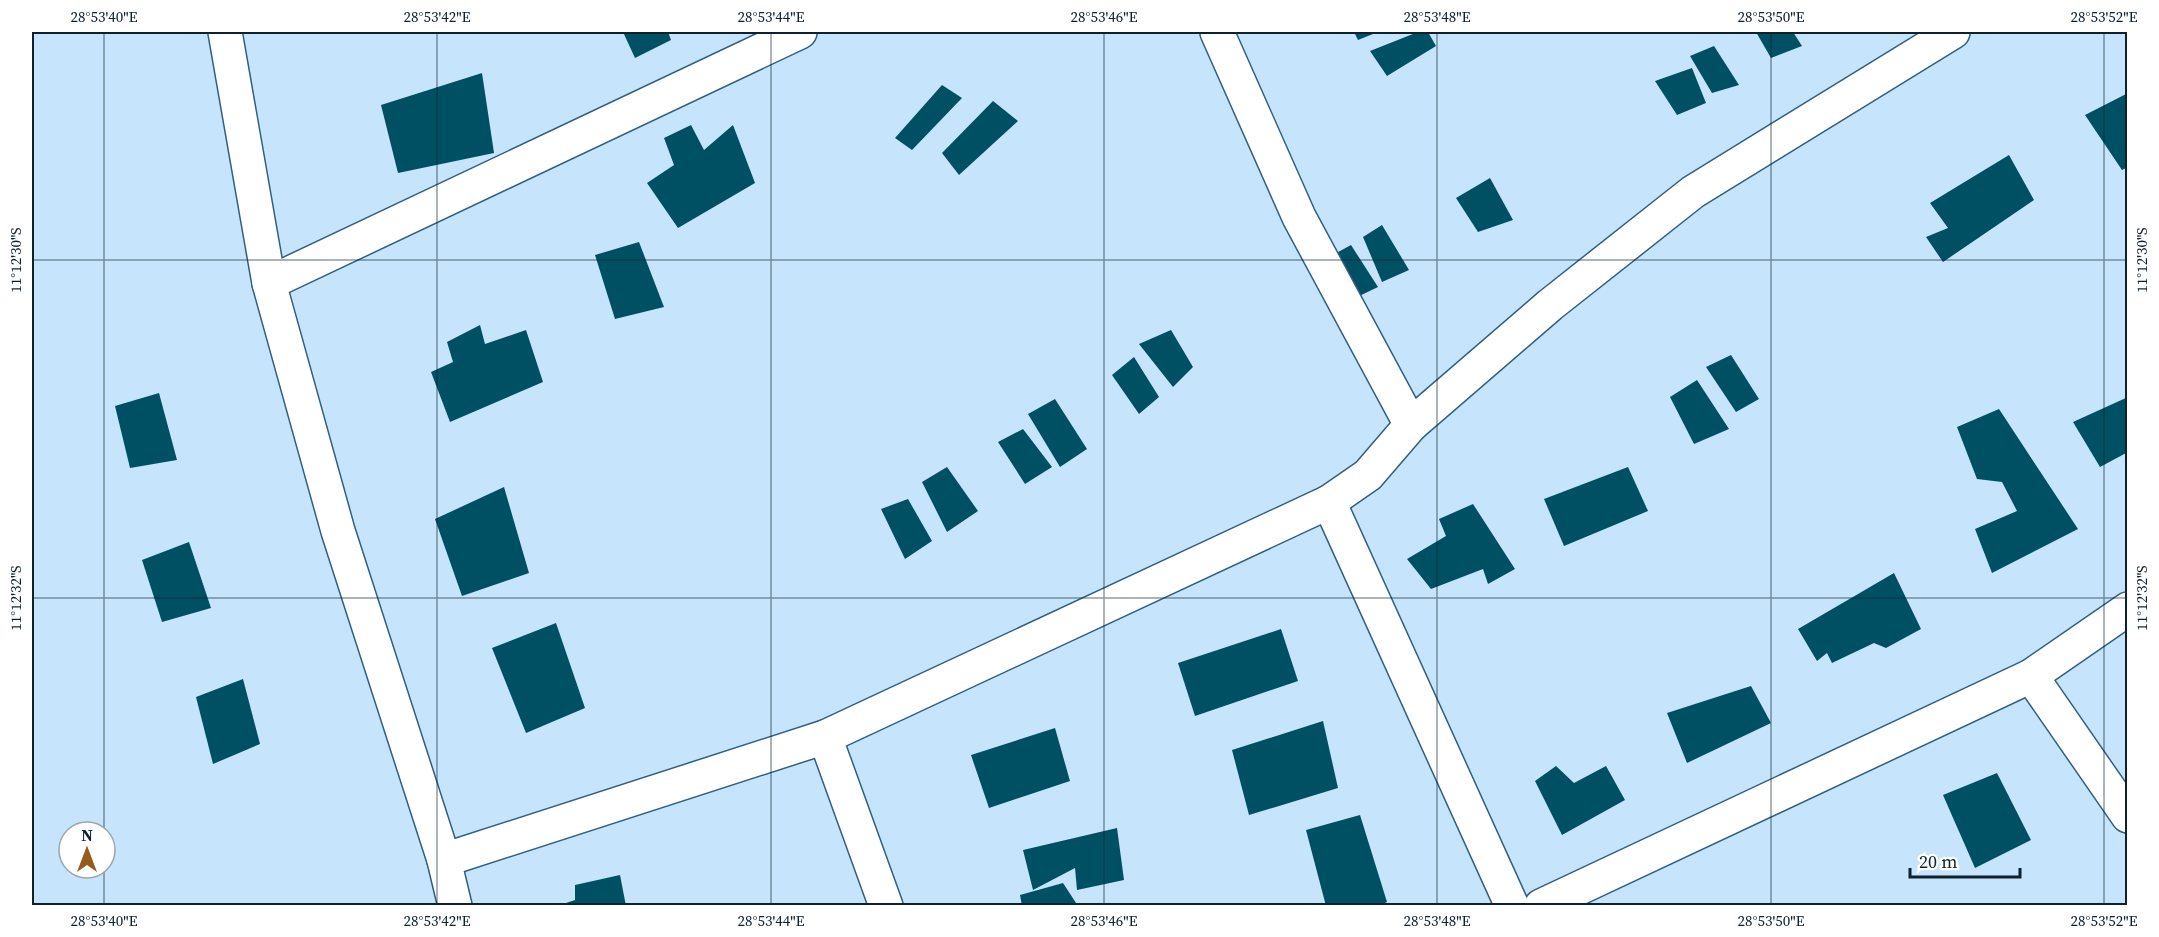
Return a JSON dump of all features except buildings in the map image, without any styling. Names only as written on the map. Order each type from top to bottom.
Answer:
[{"type":"street","points":[[225,32],[268,283],[338,531],[444,860],[455,906]]},
{"type":"street","points":[[268,283],[800,32]]},
{"type":"street","points":[[1217,32],[1299,217],[1411,425]]},
{"type":"street","points":[[444,860],[825,737],[1329,502],[1368,475],[1411,425],[1550,305],[1693,192],[1953,32]]},
{"type":"street","points":[[1329,502],[1512,906]]},
{"type":"street","points":[[1541,906],[2031,676],[2127,609]]},
{"type":"street","points":[[2031,676],[2127,816]]},
{"type":"street","points":[[825,737],[886,906]]}]
